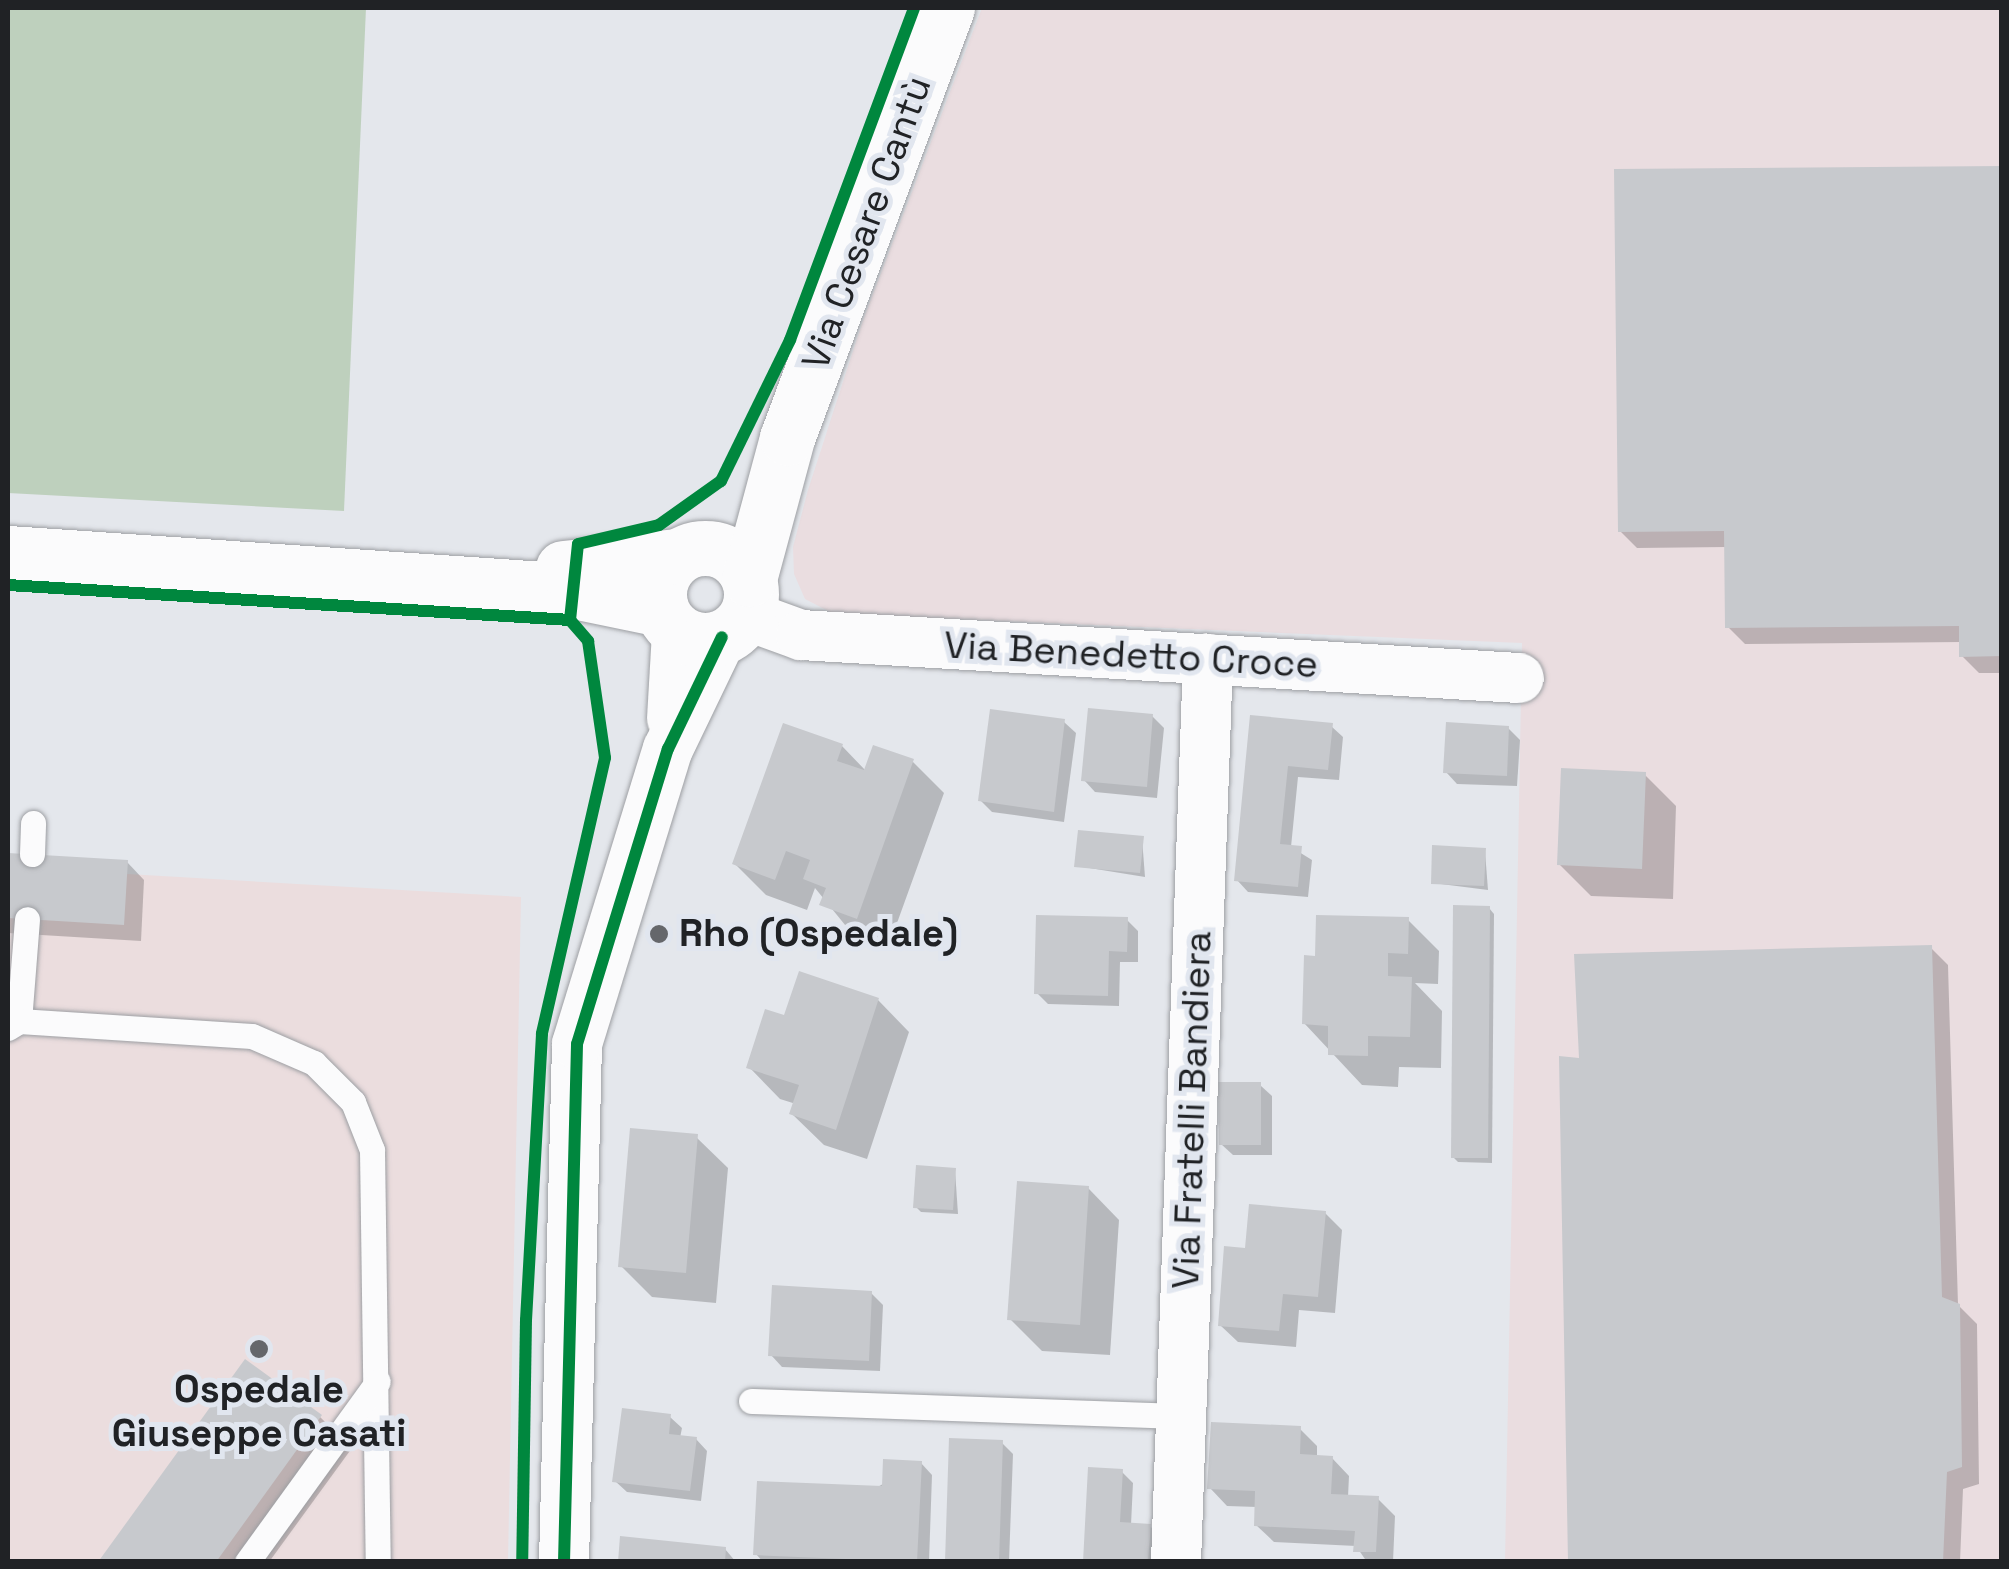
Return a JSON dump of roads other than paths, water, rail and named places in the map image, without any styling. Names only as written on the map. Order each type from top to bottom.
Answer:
[{"type":"street","name":"Via Cesare Cantù","points":[[564,1562],[577,1044],[711,614],[787,438],[947,8]]},
{"type":"street","name":"Via Cesare Cantù","points":[[687,552],[722,528],[787,438]]},
{"type":"street","points":[[687,552],[661,579],[711,614]]},
{"type":"street","points":[[310,572],[605,567],[687,552],[734,558],[711,614]]},
{"type":"street","points":[[8,553],[574,590],[711,614]]},
{"type":"street","name":"Via Benedetto Croce","points":[[711,614],[801,635],[1518,678]]},
{"type":"street","name":"Via Fratelli Bandiera","points":[[1176,1562],[1208,660]]},
{"type":"lane","points":[[32,854],[33,822]]},
{"type":"lane","points":[[27,919],[13,1025],[252,1036],[297,1052],[340,1087],[372,1150],[378,1562]]},
{"type":"lane","points":[[247,1562],[378,1381]]},
{"type":"lane","points":[[750,1402],[1181,1416]]},
{"type":"place","name":"Rho (Ospedale)","points":[[659,934]]},
{"type":"place","name":"Ospedale Giuseppe Casati","points":[[259,1349]]}]
